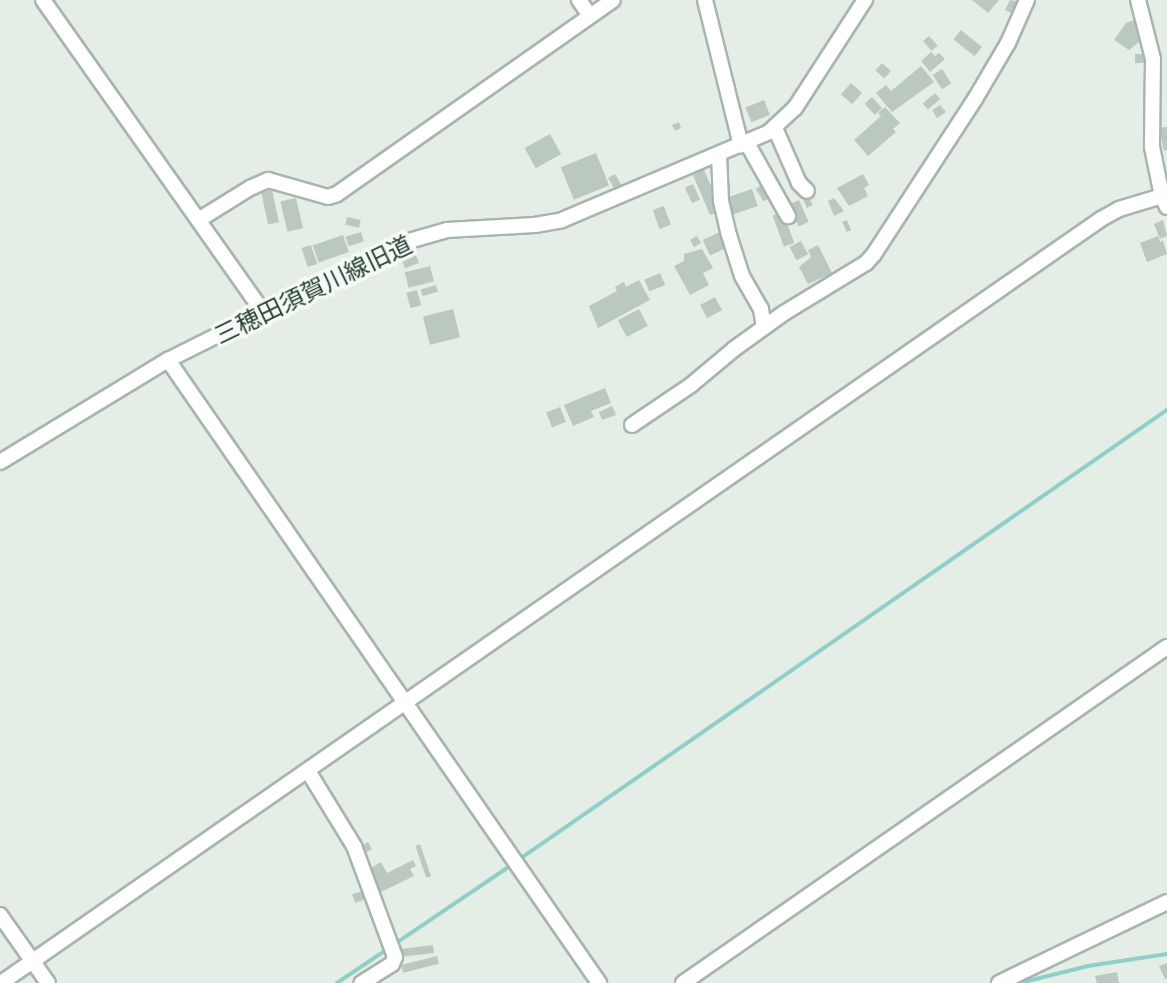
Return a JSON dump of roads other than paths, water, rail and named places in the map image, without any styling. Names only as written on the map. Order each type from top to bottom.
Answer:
[{"type":"street","points":[[43,0],[200,219],[263,312]]},
{"type":"street","points":[[579,0],[590,16]]},
{"type":"street","points":[[200,219],[268,180],[328,197],[337,194],[612,0]]},
{"type":"street","points":[[705,0],[744,144],[788,216]]},
{"type":"street","name":"三穂田須賀川線旧道","points":[[0,462],[168,360],[427,233],[551,223],[719,155],[775,128],[801,100],[865,0]]},
{"type":"street","points":[[632,425],[691,385],[764,327],[866,263],[975,99],[1008,43],[1027,0]]},
{"type":"street","points":[[1,983],[1101,219],[1119,209],[1164,202],[1152,147],[1152,51],[1138,0]]},
{"type":"street","points":[[775,128],[799,183],[807,191]]},
{"type":"street","points":[[719,155],[721,201],[729,235],[742,276],[761,309],[764,327]]},
{"type":"street","points":[[168,360],[599,983]]},
{"type":"street","points":[[682,983],[1167,647]]},
{"type":"street","points":[[308,771],[354,846],[396,957],[392,964],[361,983]]},
{"type":"street","points":[[999,983],[1167,902]]},
{"type":"street","points":[[0,915],[48,983]]},
{"type":"waterway","points":[[520,859],[1167,410]]},
{"type":"waterway","points":[[395,944],[513,864]]},
{"type":"waterway","points":[[337,983],[389,948]]},
{"type":"waterway","points":[[1020,983],[1088,966],[1167,954]]}]
